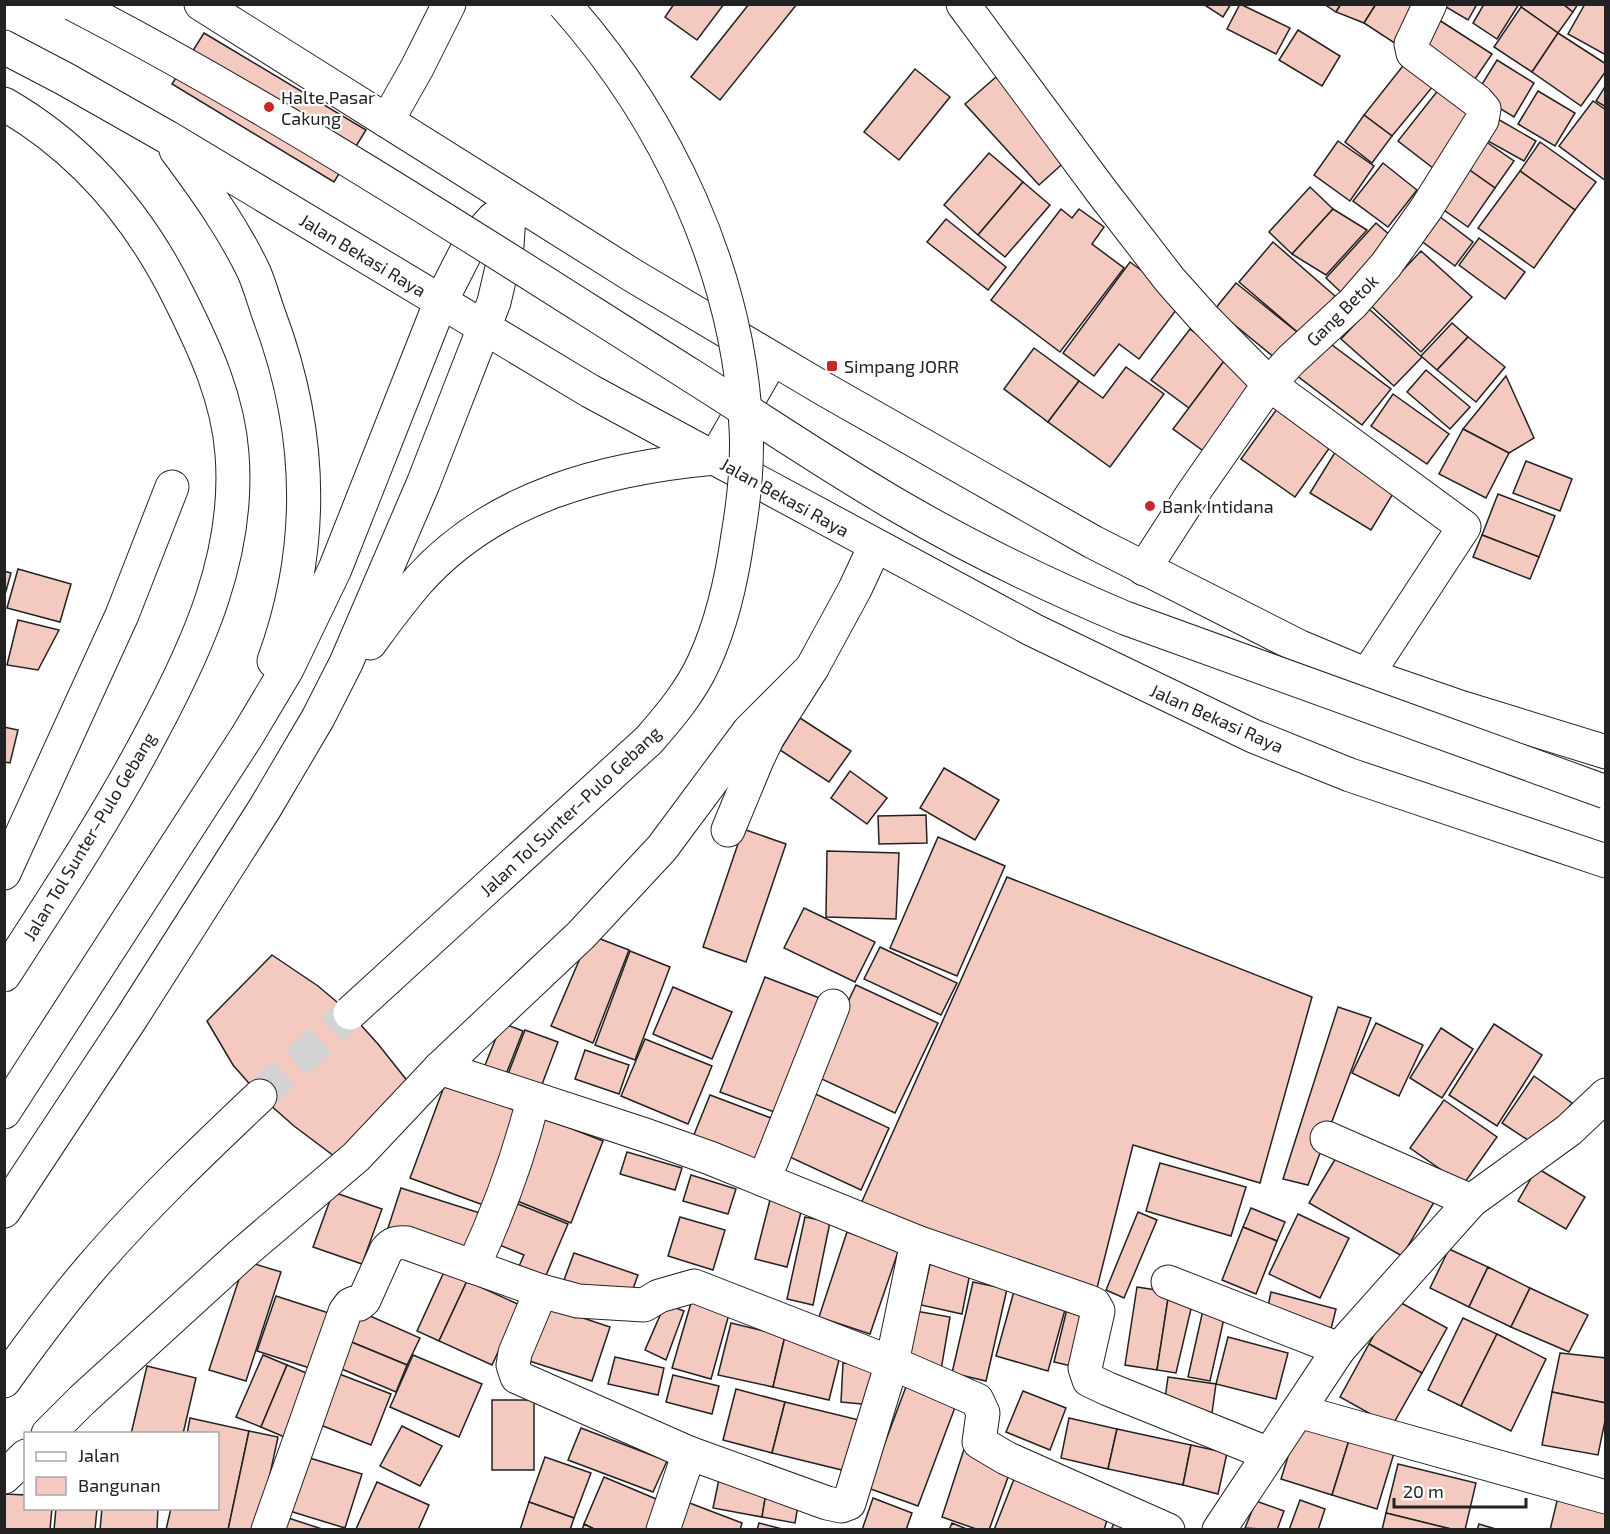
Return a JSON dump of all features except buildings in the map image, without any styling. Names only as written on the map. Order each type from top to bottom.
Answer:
[{"type":"main road","points":[[73,4],[208,78],[323,146],[477,240],[837,469],[967,545],[1048,585],[1125,618],[1605,792]]},
{"type":"main road","points":[[201,4],[510,201],[772,359],[1144,569],[1300,647],[1367,675],[1463,708],[1605,752]]},
{"type":"main road","points":[[387,121],[449,4]]},
{"type":"main road","name":"Jalan Tol Sunter–Pulo Gebang","points":[[350,1013],[649,740],[678,705],[704,662],[720,620],[731,577],[744,493],[747,428],[732,325],[696,211],[681,178],[659,137],[611,62],[564,4]]},
{"type":"main road","points":[[963,4],[1041,111],[1170,280],[1269,384],[1464,527],[1367,675]]},
{"type":"main road","name":"Gang Betok","points":[[1144,569],[1193,493],[1269,384],[1299,352],[1353,303],[1386,265],[1426,208],[1482,120],[1484,109],[1477,101],[1413,53],[1411,44],[1430,4]]},
{"type":"main road","name":"Jalan Bekasi Raya","points":[[4,47],[65,78],[166,137],[590,391],[1033,630],[1253,736],[1350,775],[1605,861]]},
{"type":"main road","name":"Jalan Tol Sunter–Pulo Gebang","points":[[4,104],[42,129],[91,169],[132,216],[149,243],[174,285],[207,354],[226,416],[233,470],[230,523],[223,564],[200,633],[185,668],[128,777],[4,975]]},
{"type":"main road","points":[[166,137],[215,203],[254,272],[282,349],[299,421],[305,489],[299,569],[281,644],[247,736]]},
{"type":"main road","points":[[4,1112],[247,736],[287,669],[335,569],[441,302],[469,246],[510,201]]},
{"type":"main road","points":[[318,718],[371,609],[484,329],[502,275],[507,246],[510,201]]},
{"type":"main road","points":[[4,1211],[217,885],[318,718],[389,617],[419,580],[449,552],[488,522],[526,502],[572,484],[615,472],[664,463],[715,458],[772,359]]},
{"type":"main road","points":[[4,873],[122,615],[172,487]]},
{"type":"main road","points":[[728,830],[768,737],[812,668],[855,589],[875,546]]},
{"type":"main road","points":[[50,1432],[242,1254],[356,1157],[440,1068],[581,936],[662,848],[750,731],[812,668]]},
{"type":"main road","points":[[764,1180],[833,1006]]},
{"type":"main road","points":[[440,1068],[648,1136],[917,1242],[1094,1304],[1098,1311],[1084,1368],[1089,1380],[1269,1454]]},
{"type":"main road","points":[[1219,1530],[1339,1349],[1471,1201],[1569,1130],[1605,1095]]},
{"type":"main road","points":[[4,1381],[42,1328],[124,1231],[260,1096]]},
{"type":"main road","points":[[473,1267],[512,1176],[533,1100]]},
{"type":"main road","points":[[1327,1138],[1471,1201]]},
{"type":"main road","points":[[268,1530],[345,1312],[350,1305],[359,1304],[364,1300],[390,1246],[398,1242],[407,1243],[541,1291],[578,1301],[644,1305],[659,1296],[694,1286],[892,1363],[977,1400],[983,1413],[979,1442],[991,1450],[1168,1530]]},
{"type":"main road","points":[[541,1291],[515,1353],[513,1365],[517,1377],[824,1516],[849,1503],[892,1363],[917,1242]]},
{"type":"main road","points":[[1168,1282],[1339,1349]]},
{"type":"main road","points":[[1298,1411],[1605,1497]]},
{"type":"main road","points":[[663,1530],[689,1453]]},
{"type":"main road","points":[[4,1477],[24,1458]]},
{"type":"tunnel","points":[[260,1096],[350,1013]]},
{"type":"place","name":"Halte Pasar Cakung","points":[[269,107]]},
{"type":"place","name":"Simpang JORR","points":[[832,366]]},
{"type":"place","name":"Bank Intidana","points":[[1150,506]]}]
